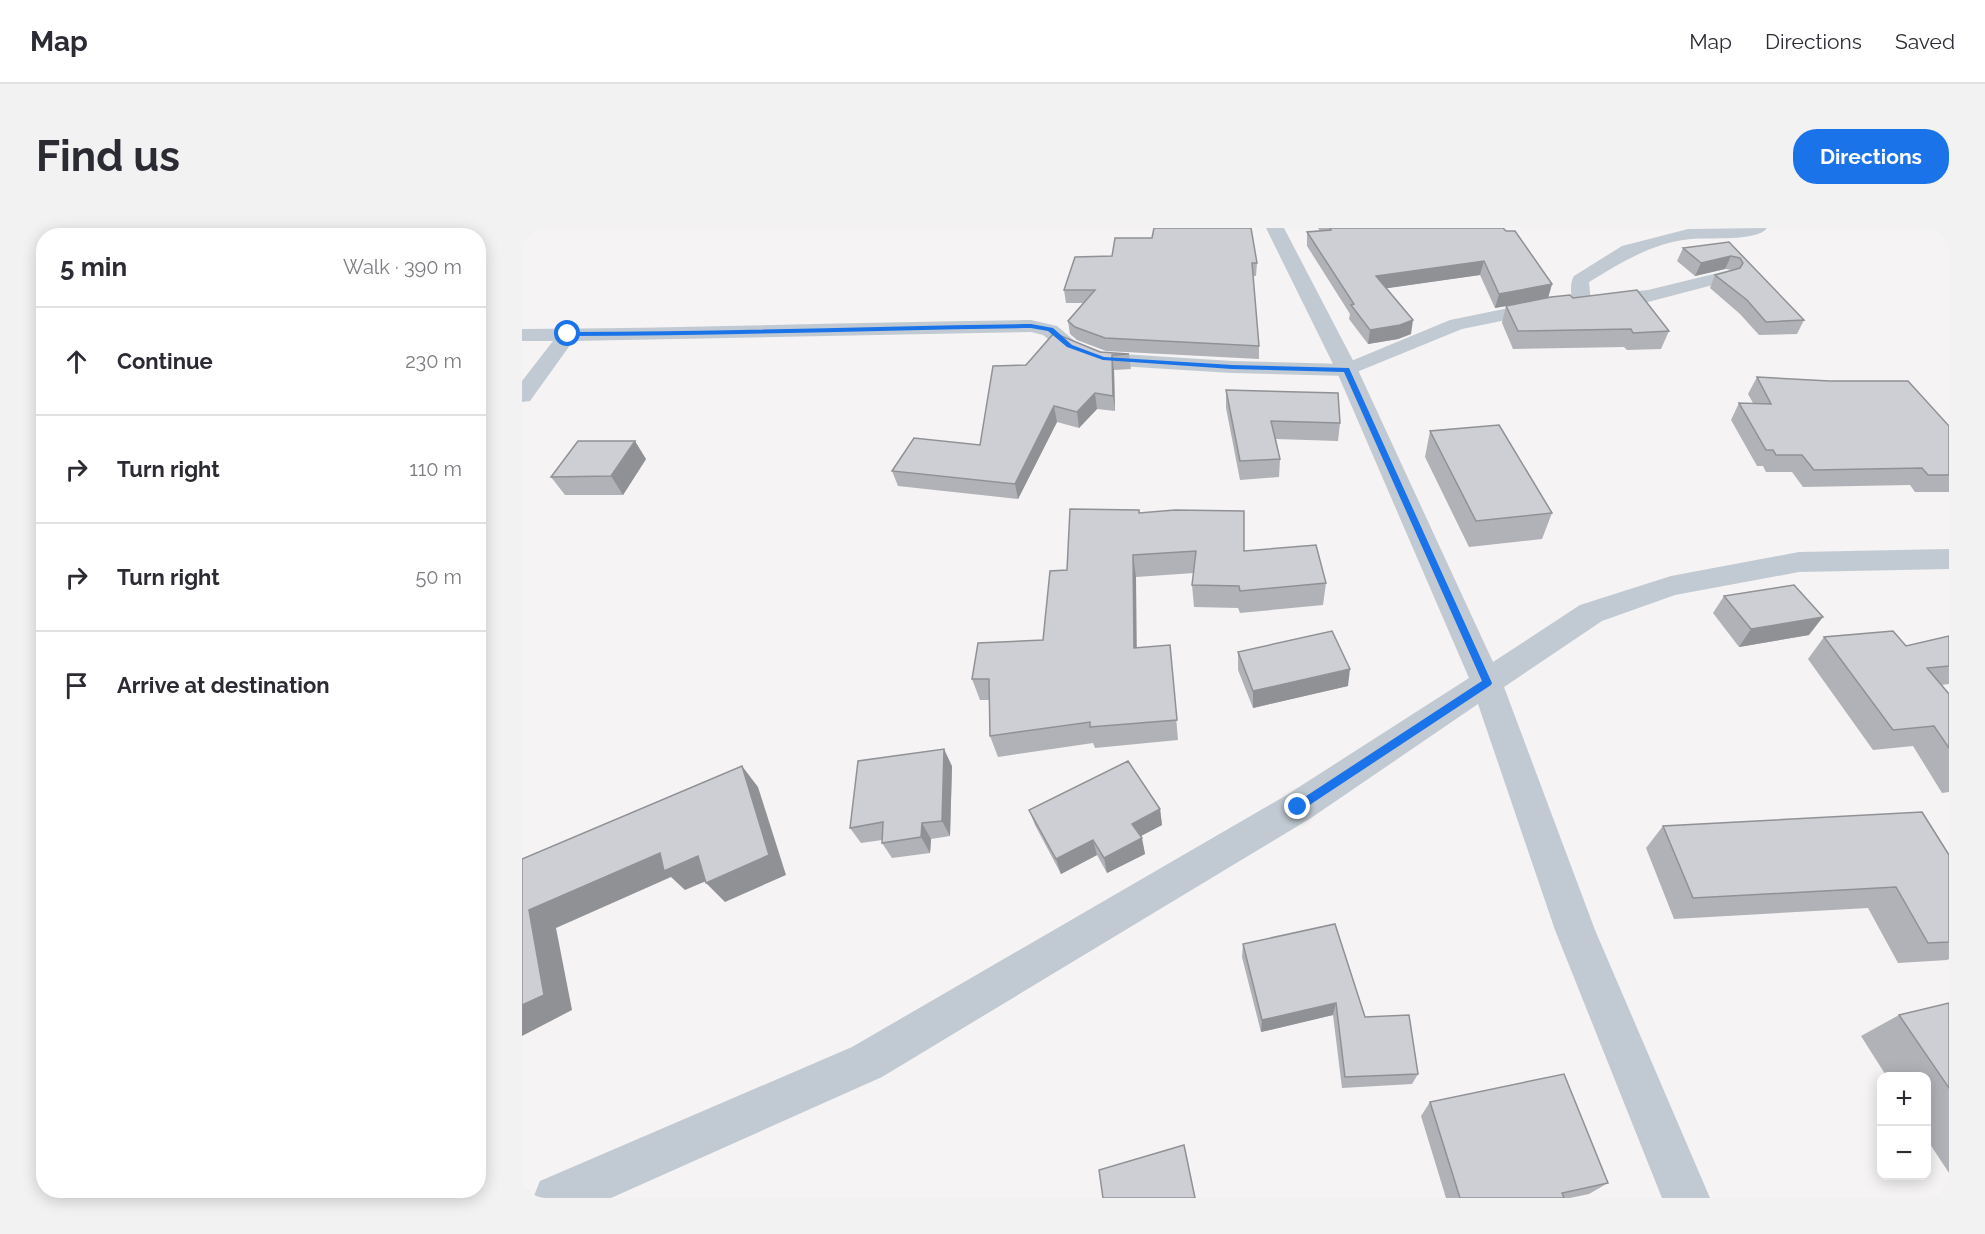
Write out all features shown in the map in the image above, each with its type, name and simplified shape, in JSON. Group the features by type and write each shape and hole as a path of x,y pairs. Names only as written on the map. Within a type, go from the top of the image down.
{"street":[{"path":"1275,228 1347,370 1487,683 1575,930 1686,1198"},
{"path":"1582,303 1580,280 1628,250 1688,234 1752,231 1759,228"},
{"path":"522,335 693,334 800,329 1031,326 1050,330 1070,346 1103,358 1232,367 1347,370 1457,324 1546,306 1648,296 1726,276"},
{"path":"522,396 568,334"},
{"path":"557,1198 867,1062 1298,807 1591,613 1671,586 1799,562 1949,559"}],"building":[{"path":"1154,228 1251,228 1257,263 1252,263 1259,346 1105,338 1075,327 1068,321 1095,290 1064,290 1075,257 1112,256 1115,238 1152,238"},
{"path":"1330,228 1503,228 1506,231 1515,231 1552,284 1499,294 1484,261 1376,276 1413,320 1400,325 1370,330 1351,305 1354,304 1307,232 1331,230"},
{"path":"1729,242 1804,320 1766,322 1747,300 1715,275 1740,268 1743,263 1740,258 1731,256 1701,263 1683,248"},
{"path":"1637,290 1669,331 1633,333 1631,329 1518,331 1506,306 1551,297 1570,295 1573,298"},
{"path":"1054,333 1100,352 1129,354 1112,355 1113,396 1095,393 1077,412 1054,406 1015,484 892,471 914,438 980,445 993,366 1026,365"},
{"path":"1757,377 1830,381 1908,381 1949,426 1949,475 1928,475 1922,468 1814,470 1802,455 1776,455 1773,450 1766,450 1739,403 1771,404"},
{"path":"1226,390 1338,393 1340,423 1271,421 1280,459 1240,461"},
{"path":"1499,425 1552,513 1476,521 1430,431"},
{"path":"578,441 635,441 611,476 551,477"},
{"path":"1070,509 1139,510 1139,513 1175,510 1244,511 1244,551 1316,545 1326,583 1240,591 1239,586 1192,585 1196,551 1133,555 1134,648 1170,645 1177,720 1090,727 1090,722 990,736 989,679 972,679 978,643 1043,640 1050,571 1067,570"},
{"path":"1794,585 1823,617 1751,629 1724,596"},
{"path":"1332,631 1350,669 1253,691 1238,652"},
{"path":"1893,631 1906,646 1949,636 1949,666 1927,668 1949,694 1949,748 1934,726 1893,730 1824,637"},
{"path":"944,749 942,821 922,823 921,837 882,843 883,822 850,828 858,761"},
{"path":"1128,761 1160,809 1132,824 1142,838 1104,858 1093,840 1056,859 1029,810"},
{"path":"742,766 769,855 706,883 698,856 664,871 660,853 529,910 544,995 522,1005 522,859"},
{"path":"1922,812 1949,855 1949,942 1928,943 1896,887 1693,898 1663,826"},
{"path":"1335,924 1365,1017 1409,1015 1418,1074 1345,1077 1336,1003 1262,1020 1243,944"},
{"path":"1949,1003 1949,1088 1899,1015"},
{"path":"1564,1074 1608,1183 1562,1193 1564,1198 1460,1198 1430,1102"},
{"path":"1184,1145 1195,1198 1103,1198 1099,1170"}],"route":[{"path":"568,334 693,334 800,329 1031,326 1050,330 1070,346 1103,358 1232,367 1347,370 1487,683 1298,807"}]}
